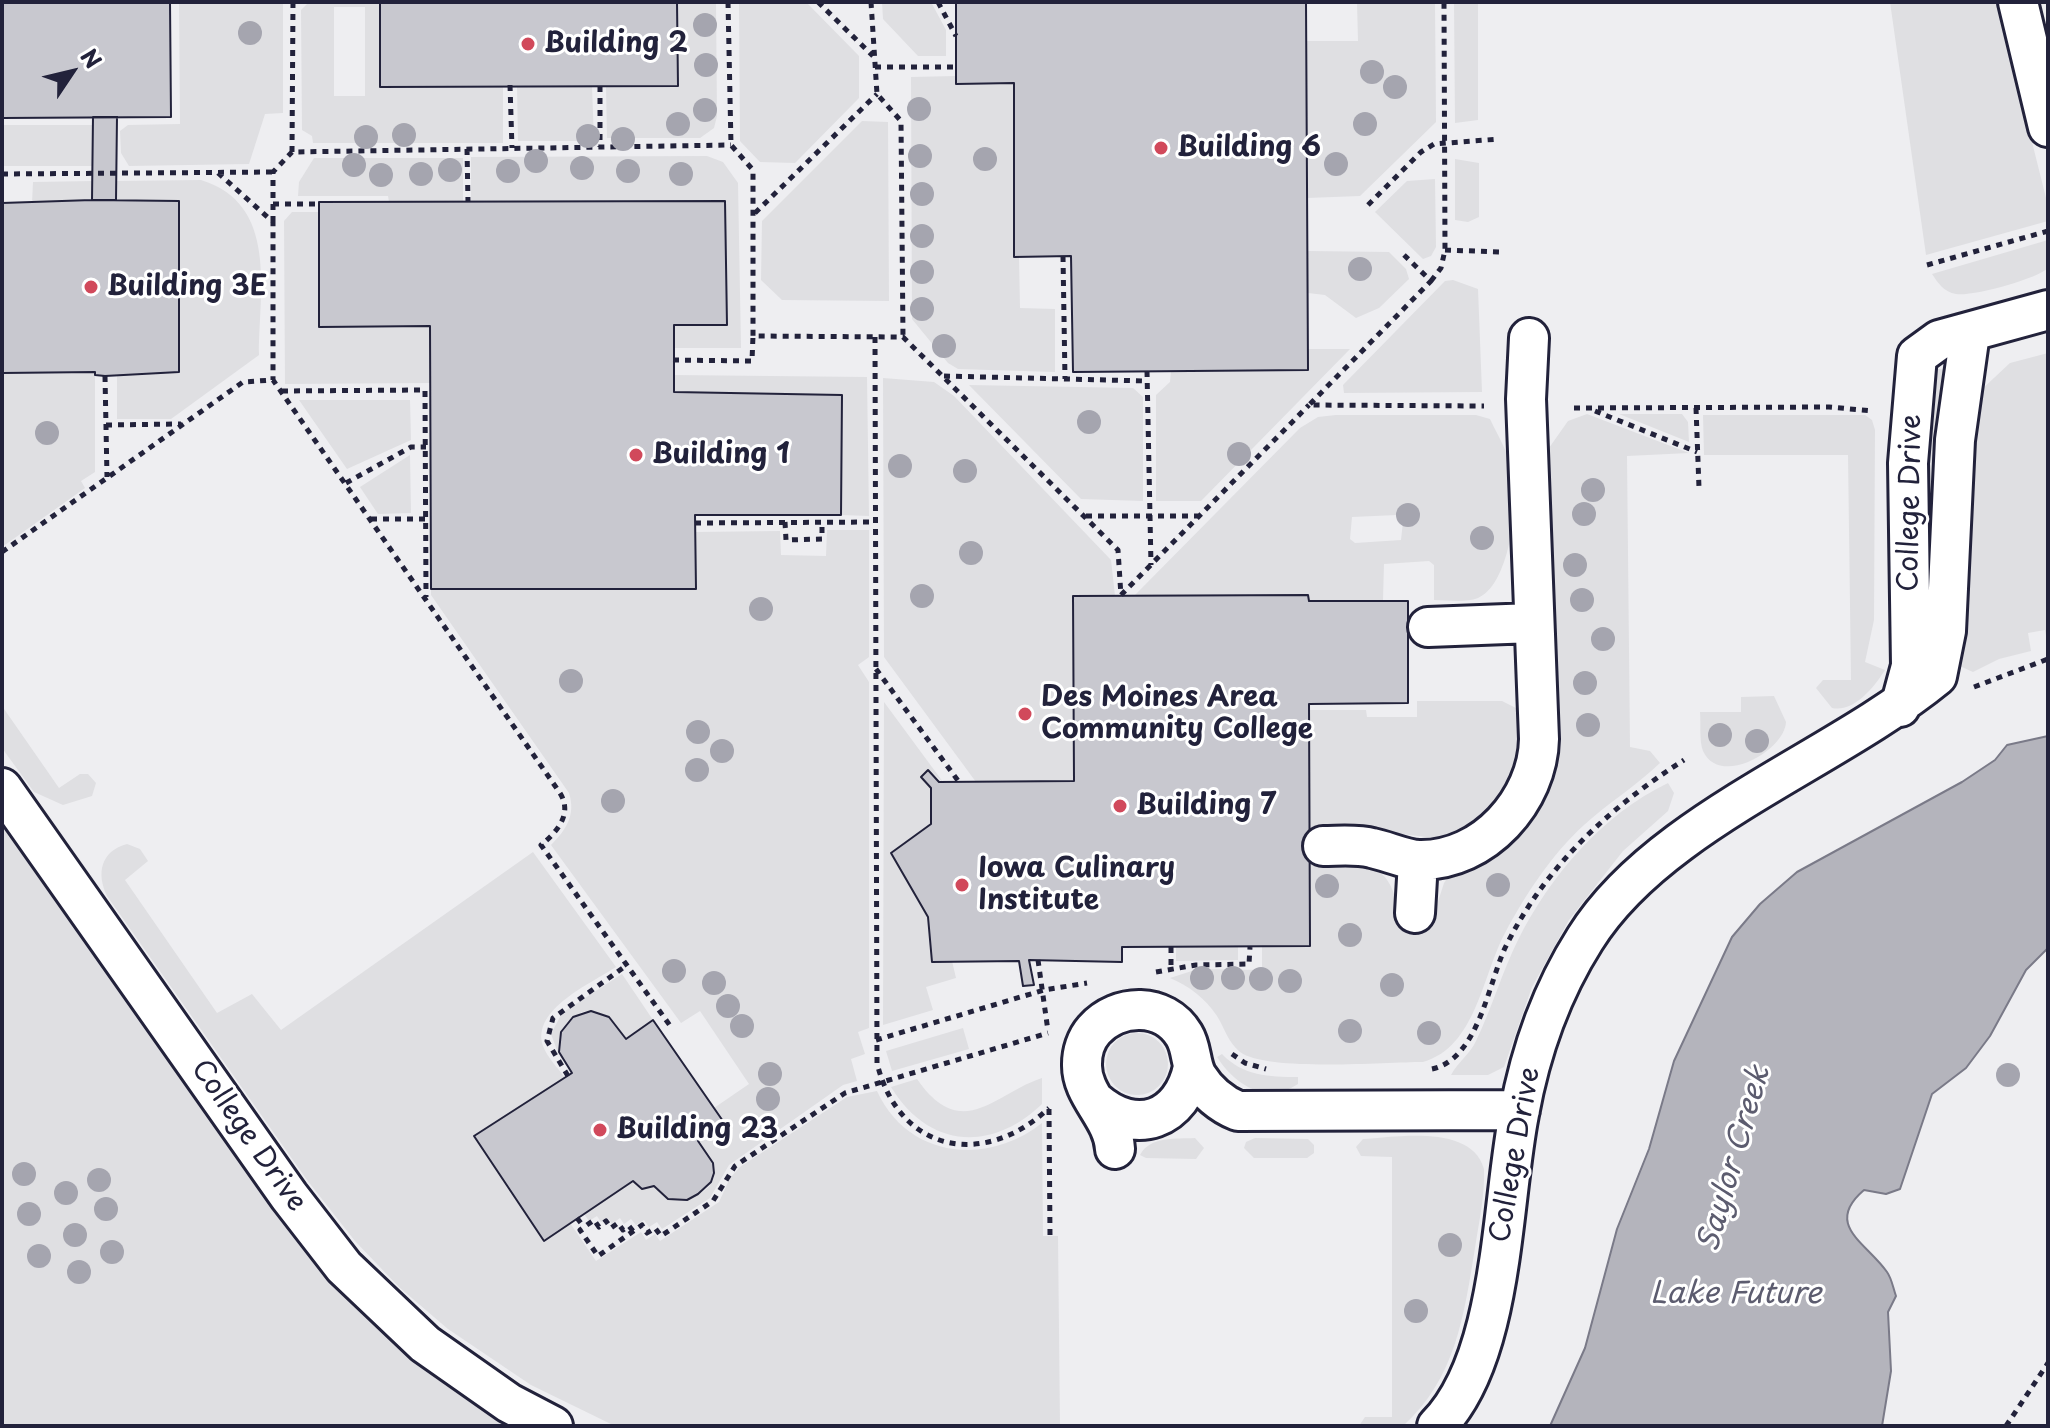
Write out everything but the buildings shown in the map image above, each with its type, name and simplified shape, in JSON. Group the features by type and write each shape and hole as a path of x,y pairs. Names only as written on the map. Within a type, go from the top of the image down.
{"street":[{"path":"2018,2 2048,127"},
{"name":"College Drive","path":"1900,707 1911,666 1908,463 1917,356 1939,340 2048,310"},
{"name":"College Drive","path":"1437,1426 1460,1396 1474,1369 1488,1320 1520,1110 1553,999 1585,939 1611,903 1638,874 1720,817 1900,707 1937,676 1946,631 1955,440 1970,333"},
{"path":"1323,846 1367,847 1418,861 1449,857 1472,847 1500,825 1523,801 1530,788 1538,757 1531,469 1526,399 1529,338"},
{"path":"1428,627 1533,623"},
{"name":"College Drive","path":"2,788 289,1196 344,1267 425,1344 509,1403 553,1426"},
{"path":"1415,913 1418,861"},
{"path":"1193,1067 1189,1086 1179,1102 1129,1130 1115,1149 1108,1120 1083,1076 1084,1049 1091,1033 1119,1012 1136,1009 1169,1019 1186,1040 1193,1067 1217,1100 1238,1111"},
{"path":"1156,1117 1238,1111 1520,1110"}],"path":[{"path":"293,2 292,152 273,172 273,380 564,799 563,820 541,845 671,1027"},
{"path":"673,360 752,361 753,170 731,145 728,2"},
{"path":"818,2 874,57"},
{"path":"871,2 877,94 901,121 903,337 1118,550 1121,596 1441,268 1445,250 1444,2"},
{"path":"938,2 956,36"},
{"path":"875,67 956,67"},
{"path":"510,85 512,148"},
{"path":"600,86 600,147"},
{"path":"753,215 877,94"},
{"path":"1368,205 1421,152 1446,141 1499,139"},
{"path":"292,152 731,145"},
{"path":"467,149 468,202"},
{"path":"2,174 273,172"},
{"path":"217,173 273,222"},
{"path":"273,204 319,204"},
{"path":"1927,265 2048,231"},
{"path":"1445,250 1502,252"},
{"path":"1404,255 1431,281"},
{"path":"1063,256 1065,379"},
{"path":"753,336 903,337"},
{"path":"875,337 876,1040 882,1082 890,1100 910,1123 931,1138 956,1144 980,1144 1009,1136 1049,1108"},
{"path":"1147,371 1151,565"},
{"path":"105,376 107,478"},
{"path":"942,376 1147,381"},
{"path":"2,552 243,382 273,380"},
{"path":"281,391 425,390 426,600"},
{"path":"1309,405 1484,406"},
{"path":"1574,408 1863,408 1878,415"},
{"path":"1696,408 1699,488"},
{"path":"1591,409 1697,452"},
{"path":"106,425 184,424"},
{"path":"346,483 411,447 426,447"},
{"path":"1085,516 1201,516"},
{"path":"370,519 426,519"},
{"path":"785,522 786,540 822,539 822,522"},
{"path":"695,523 875,522"},
{"path":"1937,676 1968,690 2048,659"},
{"path":"875,668 959,782"},
{"path":"1424,1070 1441,1066 1464,1047 1508,943 1535,896 1565,856 1600,821 1684,760"},
{"path":"1171,947 1171,969"},
{"path":"568,1076 547,1041 553,1018 627,965"},
{"path":"1143,977 1156,979"},
{"path":"876,1040 1044,990"},
{"path":"633,1231 629,1226 623,1230 618,1223 611,1228 606,1221 599,1227 594,1220 580,1230 598,1256 642,1225 647,1233 655,1228 661,1236 713,1201 735,1166 845,1093 1048,1033"},
{"path":"1227,1049 1245,1063 1269,1070"},
{"path":"577,1218 584,1227"},
{"path":"2006,1426 2048,1363"}],"shaded area":[{"name":"Des Moines Area Community College","path":"2,2 2048,2 2048,1426 2,1426"},
{"path":"179,2 283,2 283,113 265,114 249,164 129,166 121,153 120,131 128,125 180,124"},
{"path":"309,2 380,2 380,86 503,85 503,143 313,143 312,136 302,130 301,10","holes":["334,7 365,7 365,96 334,96"]},
{"path":"677,2 716,2 717,116 714,128 700,138 607,138 606,86"},
{"path":"739,2 806,2 859,56 859,98 795,163 760,162 740,141"},
{"path":"882,2 931,2 946,30 946,56 918,56 883,19"},
{"path":"1357,2 1435,2 1436,122 1360,196 1307,198 1307,41 1358,41"},
{"path":"1454,2 1478,2 1478,120 1455,123"},
{"path":"1890,2 1997,2 2048,206 2048,221 1926,255"},
{"path":"956,76 956,84 1014,83 1014,256 1019,257 1020,308 1055,309 1055,372 958,369 948,363 912,319 911,77"},
{"path":"517,85 592,86 594,141 518,141"},
{"path":"862,121 888,122 889,301 782,300 761,280 762,221"},
{"path":"2,125 93,125 93,166 2,166"},
{"path":"707,156 723,162 738,183 741,348 674,348 674,325 727,325 725,201 471,202 471,157"},
{"path":"314,158 463,158 463,202 389,202 388,196 298,196 299,182"},
{"path":"1455,159 1479,163 1479,217 1468,222 1455,220"},
{"path":"1435,179 1436,247 1431,256 1423,259 1375,212 1407,181"},
{"path":"201,180 226,192 243,208 254,229 261,278 259,355 171,419 117,419 117,372 179,372 179,201 116,200 116,181"},
{"path":"93,181 93,202 32,203 33,182"},
{"path":"292,212 319,212 319,327 430,326 430,383 285,384 284,221"},
{"path":"2048,240 2048,268 2004,286 1956,294 1939,284 1932,274"},
{"path":"1308,251 1389,252 1406,269 1409,279 1379,308 1356,318 1325,295 1308,293"},
{"path":"1453,280 1478,289 1482,392 1344,393 1343,385 1445,281"},
{"path":"1308,349 1350,349 1201,501 1156,501 1156,395 1170,382 1171,371 1308,370"},
{"path":"2048,353 2048,647 2045,630 2028,633 2031,651 1999,659 1973,672 1953,663 1961,530 1979,392 2010,363"},
{"path":"1934,368 1945,370 1933,618 1919,617 1919,439"},
{"path":"95,372 95,472 81,481 85,488 2,547 2,373"},
{"path":"674,375 867,377 869,516 841,515 841,395 674,392"},
{"path":"883,378 934,382 954,396 1111,560 1115,596 1073,596 1074,781 976,782 884,657"},
{"path":"969,385 1133,388 1143,397 1143,501 1081,499"},
{"path":"299,400 410,400 411,440 347,469"},
{"path":"1587,414 1689,453 1627,456 1630,747 1650,751 1660,763 1584,825 1550,862 1505,933 1466,1026 1455,1042 1441,1054 1423,1062 1300,1064 1254,1058 1240,1052 1207,1004 1190,989 1170,978 1198,969 1262,970 1262,946 1310,946 1310,862 1345,862 1371,867 1390,884 1399,919 1432,920 1444,883 1552,725 1549,448 1568,421"},
{"path":"1619,414 1682,414 1688,422 1689,442"},
{"path":"1476,415 1490,419 1510,462 1515,491 1509,544 1504,562 1489,590 1473,600 1434,600 1434,565 1429,561 1384,564 1383,600 1309,601 1308,595 1135,595 1300,428 1318,417","holes":["1397,515 1403,522 1401,540 1355,543 1350,539 1352,517"]},
{"path":"1703,415 1865,415 1872,420 1875,430 1874,620 1865,662 1885,670 1856,702 1832,708 1816,688 1823,680 1851,680 1848,455 1704,455"},
{"path":"410,455 411,513 378,514 360,487"},
{"path":"827,530 869,530 869,657 858,665 869,682 869,1028 858,1032 865,1054 851,1059 857,1081 843,1085 729,1165 710,1198 662,1229 657,1222 649,1227 644,1220 636,1225 631,1219 624,1224 620,1218 612,1224 608,1218 601,1222 597,1216 589,1221 584,1214 633,1181 642,1189 654,1186 675,1198 686,1198 705,1190 715,1173 713,1162 698,1141 724,1124 714,1108 749,1084 700,1011 681,1023 551,845 568,822 571,808 569,793 431,595 431,589 695,589 695,532 780,531 781,555 826,556"},
{"path":"1774,696 1786,722 1775,744 1750,761 1736,765 1723,766 1711,762 1702,747 1700,712 1741,712 1741,697"},
{"path":"1417,701 1502,701 1520,710 1525,721 1512,796 1464,830 1434,838 1369,830 1310,830 1309,710 1366,710 1367,717 1417,717"},
{"path":"884,702 943,782 929,770 922,777 931,788 928,917 932,962 952,961 956,978 926,987 933,1010 883,1025"},
{"path":"2,706 59,788 80,774 88,774 96,783 92,796 63,805 34,792 2,748"},
{"path":"1668,783 1674,793 1668,811 1623,851 1569,920 1532,987 1504,1067 1488,1075 1451,1075 1473,1046 1518,940 1562,870 1600,829 1644,796"},
{"path":"2,823 272,1207 335,1288 415,1361 509,1426 2,1426"},
{"path":"127,844 140,849 148,861 125,880 217,1013 252,994 281,1030 533,852 616,967 579,989 554,1009 546,1020 542,1033 543,1046 565,1078 475,1136 544,1241 570,1223 596,1261 641,1232 646,1240 655,1234 660,1241 719,1202 730,1178 740,1167 847,1097 877,1091 891,1114 908,1131 951,1149 974,1150 998,1146 1021,1137 1042,1123 1043,1236 1058,1236 1060,1426 615,1426 531,1385 448,1329 399,1287 355,1241 307,1180 107,896 102,879 103,864 111,852"},
{"path":"1176,947 1238,947 1238,960 1176,961"},
{"path":"622,974 653,1020 626,1039 604,1016 594,1011 584,1012 569,1025 558,1053 551,1034 562,1013"},
{"path":"963,1028 969,1049 892,1071 886,1051"},
{"path":"1137,1033 1159,1042 1168,1064 1159,1086 1137,1095 1115,1086 1106,1064 1115,1042"},
{"path":"1222,1054 1248,1071 1267,1076 1298,1077 1298,1084 1274,1093 1252,1089 1224,1067 1217,1057"},
{"path":"1042,1078 1042,1104 1002,1131 982,1136 961,1137 923,1122 906,1107 891,1087 917,1079 933,1098 949,1108 964,1111 994,1102"},
{"path":"1432,1136 1449,1139 1465,1145 1477,1155 1484,1169 1483,1199 1471,1273 1455,1344 1435,1387 1403,1426 1359,1426 1365,1417 1392,1417 1392,1157 1361,1156 1356,1147 1363,1139"},
{"path":"1195,1138 1204,1148 1196,1159 1146,1158 1140,1155 1150,1144"},
{"path":"1255,1138 1308,1139 1314,1145 1314,1153 1307,1158 1254,1158 1244,1148 1246,1142"}],"water":[{"name":"Lake Future","path":"2048,736 2048,948 2026,970 1990,1036 1966,1068 1932,1094 1900,1189 1886,1194 1864,1190 1852,1202 1847,1214 1853,1233 1887,1272 1896,1296 1888,1312 1891,1371 1882,1426 1550,1426 1585,1348 1617,1229 1649,1149 1674,1061 1732,937 1760,904 1797,872 1962,782 1995,760 2007,745"}],"place":[{"name":"Building 2","path":"528,44"},
{"name":"Building 6","path":"1161,148"},
{"name":"Building 3E","path":"91,287"},
{"name":"Building 1","path":"636,455"},
{"name":"Des Moines Area Community College","path":"1025,714"},
{"name":"Building 7","path":"1120,806"},
{"name":"Iowa Culinary Institute","path":"962,885"},
{"name":"Building 23","path":"600,1130"}],"water label":[{"name":"Saylor Creek","path":"1735,1159"}]}
